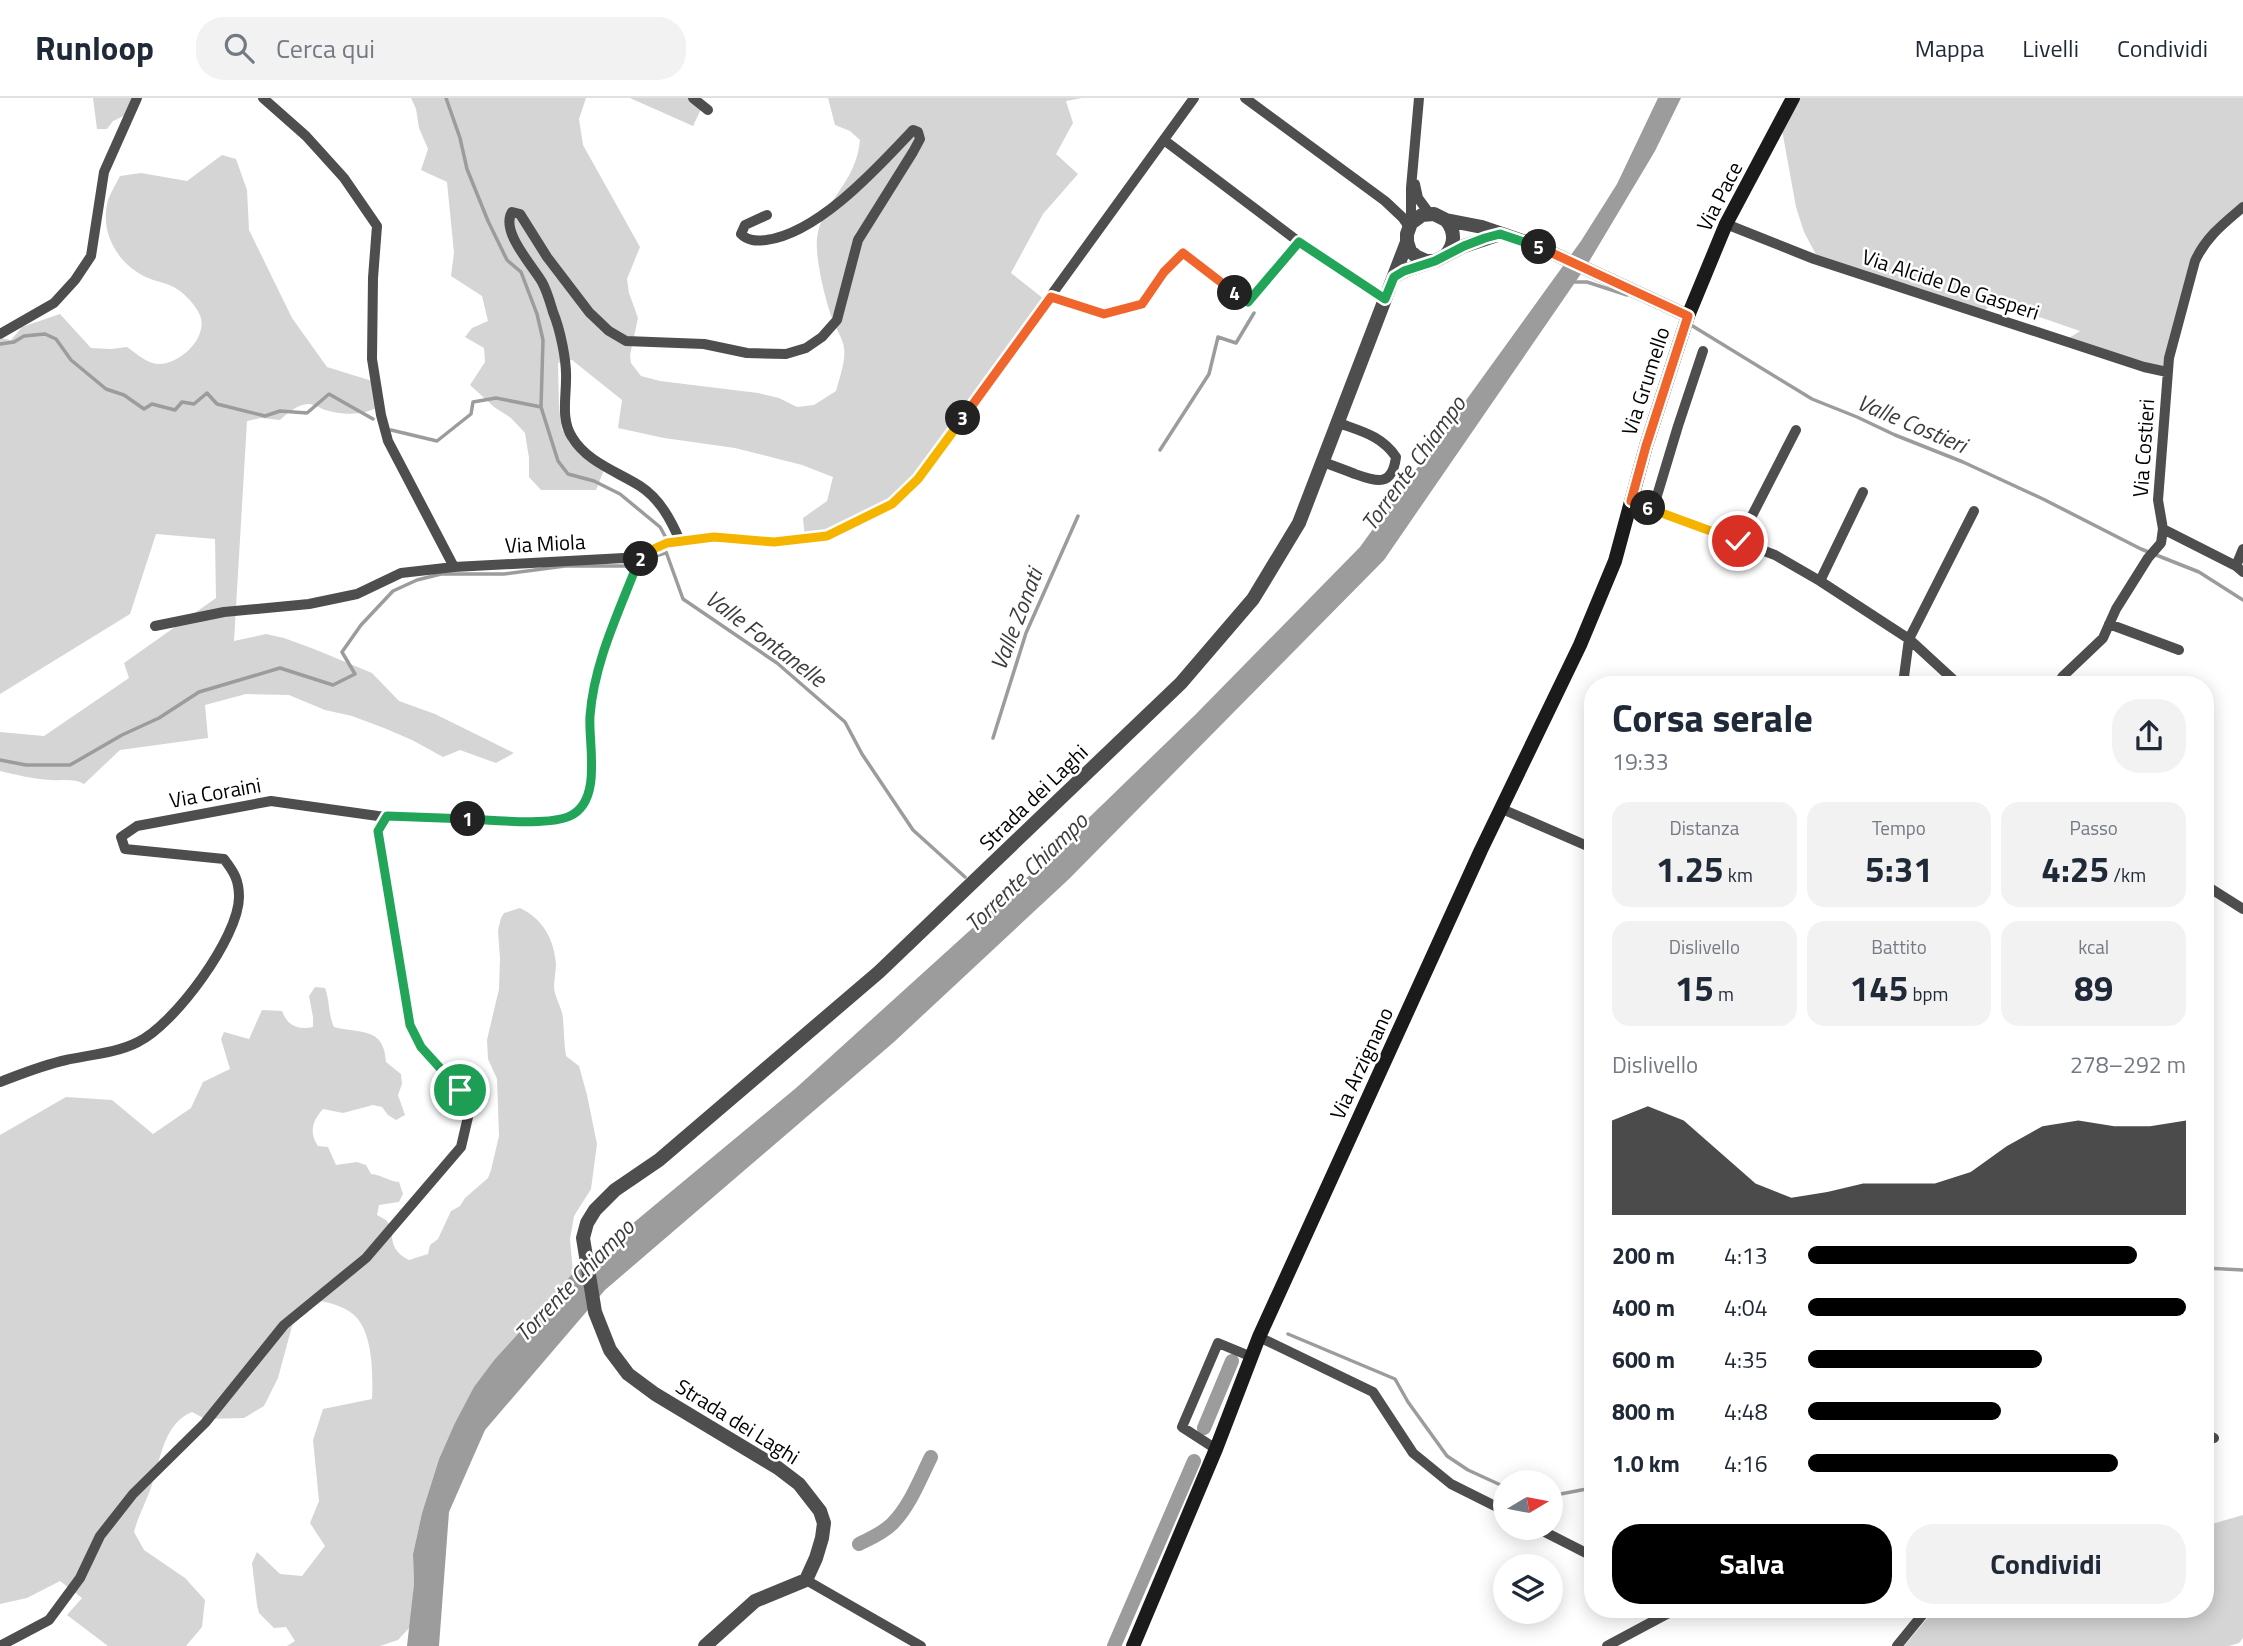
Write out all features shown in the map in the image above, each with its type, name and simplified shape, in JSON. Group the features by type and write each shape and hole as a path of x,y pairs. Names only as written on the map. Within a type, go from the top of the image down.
{"main road":[{"name":"Via Pace","path":"1688,316 1726,224 1793,98"},
{"name":"Via Grumello","path":"1631,501 1688,316"},
{"name":"Via Arzignano","path":"1133,1646 1216,1449 1259,1337 1481,850 1580,645 1615,561 1631,501"}],"street":[{"path":"0,334 54,303 75,280 91,256 104,172 137,98"},
{"path":"263,98 306,136 344,178 377,226 372,359 380,415 388,441 454,567"},
{"path":"694,98 708,110"},
{"path":"638,562 649,551 680,541 714,537 774,542 827,536 892,504 918,479 1194,98"},
{"path":"1245,98 1385,201 1410,225"},
{"path":"1410,225 1422,215 1438,215 1451,226 1454,239 1452,246 1440,259 1426,261 1410,251 1407,242 1419,98"},
{"path":"680,541 672,522 658,502 642,488 583,453 569,434 564,402 567,378 555,314 542,283 509,228 508,218 512,212 520,214 547,257 589,312 609,331 626,341 704,344 747,353 786,354 806,348 822,337 837,320 858,240 913,152 920,139 918,132 914,130 848,194 806,226 775,239 758,241 746,239 741,234 745,225 767,215"},
{"path":"1164,140 1299,242 1385,299"},
{"path":"1413,174 1418,198 1429,214"},
{"path":"1385,201 1402,203 1410,198"},
{"name":"Via Costieri","path":"2109,624 2116,608 2148,558 2161,543 2163,529 2158,500 2167,372 2185,295 2202,246 2213,231 2243,207"},
{"path":"1446,220 1482,227 1564,257 1688,316"},
{"name":"Via Alcide De Gasperi","path":"1726,224 1814,259 2144,367 2167,372"},
{"path":"1394,277 1440,259 1464,246 1500,234"},
{"path":"1051,297 1104,314 1142,304 1164,272 1183,253 1224,287 1248,302 1299,242"},
{"name":"Strada dei Laghi","path":"806,1580 822,1538 824,1523 820,1511 799,1484 778,1468 655,1394 628,1374 610,1350 595,1312 583,1238 587,1223 595,1210 615,1190 659,1160 851,998 1032,828 1181,683 1259,590 1298,523 1407,242"},
{"path":"1653,509 1703,351"},
{"path":"1323,462 1376,482 1386,479 1394,471 1396,457 1387,444 1367,433 1336,422"},
{"path":"1738,541 1796,430"},
{"path":"1820,581 1863,492"},
{"path":"1631,501 1774,555 1820,581 1909,639 1949,676"},
{"path":"1904,676 1909,639 1974,511"},
{"path":"2163,529 2239,569 2243,549"},
{"name":"Via Miola","path":"155,626 224,612 309,604 357,594 401,573 454,567 624,558 638,562"},
{"name":"Via Coraini","path":"0,1082 65,1060 138,1042 162,1024 191,993 217,955 235,921 239,898 237,876 224,859 125,849 121,837 137,826 271,801 387,816 538,822 571,816 587,800 593,765 590,718 596,672 638,562"},
{"path":"2063,676 2097,645 2109,624 2179,650"},
{"path":"1502,809 1584,845"},
{"path":"0,1646 49,1620 80,1578 100,1536 133,1494 205,1423 284,1325 366,1258 461,1147 468,1117 460,1090 421,1047 410,1025 378,831 387,816"},
{"path":"2214,891 2243,909"},
{"path":"1259,1337 1373,1392 1413,1453 1451,1484 1493,1505"},
{"path":"1216,1449 1182,1427 1217,1343 1252,1357"},
{"path":"1561,1540 1584,1552"},
{"path":"705,1646 755,1601 806,1580 921,1646"},
{"path":"1607,1646 1659,1618"},
{"path":"1897,1646 1920,1618"}],"shaded area":[{"path":"93,98 137,98 130,113 113,121 107,129 97,129"},
{"path":"411,98 586,98 579,119 583,145 640,247 627,279 638,318 630,355 631,363 641,376 660,381 758,393 779,398 797,407 814,405 836,391 844,359 843,344 829,310 821,278 817,238 825,213 852,169 860,140 850,131 835,125 828,98 1082,98 1066,101 1073,123 1056,154 1078,174 1043,214 1011,273 1044,299 1032,312 914,480 890,502 835,530 805,539 803,518 827,501 833,477 802,465 735,448 664,438 618,428 622,400 572,360 558,363 562,430 604,470 596,490 541,490 529,477 525,433 470,385 485,362 484,348 465,337 472,328 488,321 482,296 451,276 454,253 447,182 421,170 428,149"},
{"path":"630,98 692,98 702,107 693,126"},
{"path":"1799,98 2243,98 2243,211 2215,233 2200,256 2164,371 2066,340 2080,331 1995,302 1985,310 1910,285 1821,264 1804,232 1796,207 1782,130"},
{"path":"222,155 236,159 247,190 249,230 292,318 327,367 372,381 380,406 367,412 346,414 305,404 293,409 280,420 261,418 247,421 234,641 266,634 284,638 372,673 399,701 435,714 514,753 496,763 460,750 443,757 384,728 352,716 325,710 289,695 246,694 205,705 208,738 120,750 84,784 72,780 31,778 0,771 0,732 44,736 129,678 124,663 216,598 215,539 156,534 130,614 0,694 0,338 11,340 22,327 60,314 91,348 127,347 155,364 167,363 182,355 199,334 199,313 178,290 137,272 120,256 113,246 106,224 108,200 120,176 141,173 187,181"},
{"path":"520,908 541,924 553,946 556,964 554,990 562,1014 566,1056 579,1066 597,1144 591,1189 574,1216 570,1239 573,1273 495,1359 454,1425 439,1459 422,1513 413,1554 414,1584 410,1627 398,1640 380,1646 287,1646 295,1641 286,1627 274,1628 259,1613 252,1563 257,1552 280,1574 302,1576 325,1546 310,1523 319,1501 313,1440 323,1409 372,1399 371,1357 362,1326 349,1311 317,1300 295,1315 278,1378 264,1406 244,1418 205,1419 192,1412 176,1424 165,1441 134,1532 144,1550 185,1578 205,1600 202,1627 186,1646 108,1646 67,1615 82,1598 60,1581 27,1598 0,1604 0,1135 66,1097 112,1100 153,1134 191,1108 203,1082 230,1069 221,1039 224,1032 249,1039 262,1010 282,1011 294,1026 313,1027 309,996 315,987 325,988 334,1027 369,1034 381,1042 386,1062 401,1074 402,1084 398,1095 405,1115 396,1120 382,1107 373,1105 343,1113 323,1109 316,1118 313,1136 318,1146 328,1147 336,1165 357,1162 366,1165 371,1174 399,1182 403,1194 399,1202 379,1205 377,1215 386,1220 392,1228 393,1243 400,1254 409,1260 428,1254 430,1245 438,1239 451,1211 460,1206 465,1198 488,1178 491,1170 499,1136 497,1079 488,1059 487,1040 499,989 498,930 504,913"},
{"path":"2243,1515 2243,1638 2239,1643 2229,1646 1904,1646 1928,1618 2214,1618 2214,1523"}],"water":[{"name":"Torrente Chiampo","path":"1658,98 1681,98 1655,151 1587,265 1384,560 1069,879 894,1042 605,1290 485,1430 449,1512 439,1646 407,1646 414,1584 413,1554 422,1513 439,1459 454,1425 474,1387 495,1359 573,1273 796,1088 1009,895 1195,715 1360,547 1581,241 1617,184"}],"waterway":[{"name":"Valle Fontanelle","path":"446,98 467,169 488,221 507,260 521,272 537,314 543,340 541,407 558,461 568,474 594,481 620,494 660,527 665,536"},
{"name":"Valle Costieri","path":"1574,282 1587,282 1627,295"},
{"name":"Valle Zonati","path":"1160,450 1209,374 1218,337 1236,343 1254,313"},
{"name":"Valle Costieri","path":"1691,325 1812,399 1963,462 2043,499 2141,549 2199,572 2243,600"},
{"path":"0,344 14,342 24,336 45,334 56,339 71,360 106,389 124,395 144,409 152,404 175,410 182,402 194,404 207,393 217,404 265,416 280,411 307,413 329,394 373,419"},
{"path":"391,430 437,441 471,414 473,402 496,398 541,407"},
{"name":"Valle Zonati","path":"993,738 1026,633 1078,516"},
{"name":"Valle Fontanelle","path":"665,549 683,599 777,663 845,722 862,754 913,830 965,877"},
{"path":"647,559 665,553"},
{"path":"0,760 26,765 70,765 122,735 159,718 199,692 280,668 333,685 355,674 342,652 361,625 393,591 417,580 441,574 504,574 565,566 629,566"},
{"path":"2214,1268 2243,1270"},
{"path":"1288,1334 1395,1379 1447,1456 1493,1481"},
{"path":"1204,1428 1232,1361"},
{"path":"859,1544 885,1530 898,1517 931,1457"},
{"path":"1114,1646 1194,1461"},
{"path":"1563,1494 1584,1490"}],"route":[{"path":"460,1090 421,1047 410,1025 378,831 387,816 538,822 571,816 587,800 593,765 590,718 596,672 638,562 649,551 680,541 714,537 774,542 827,536 892,504 918,479 1051,297 1104,314 1142,304 1164,272 1183,253 1224,287 1248,302 1299,242 1385,299 1394,277 1485,238 1500,234 1537,246 1688,316 1631,501 1738,541"}]}
